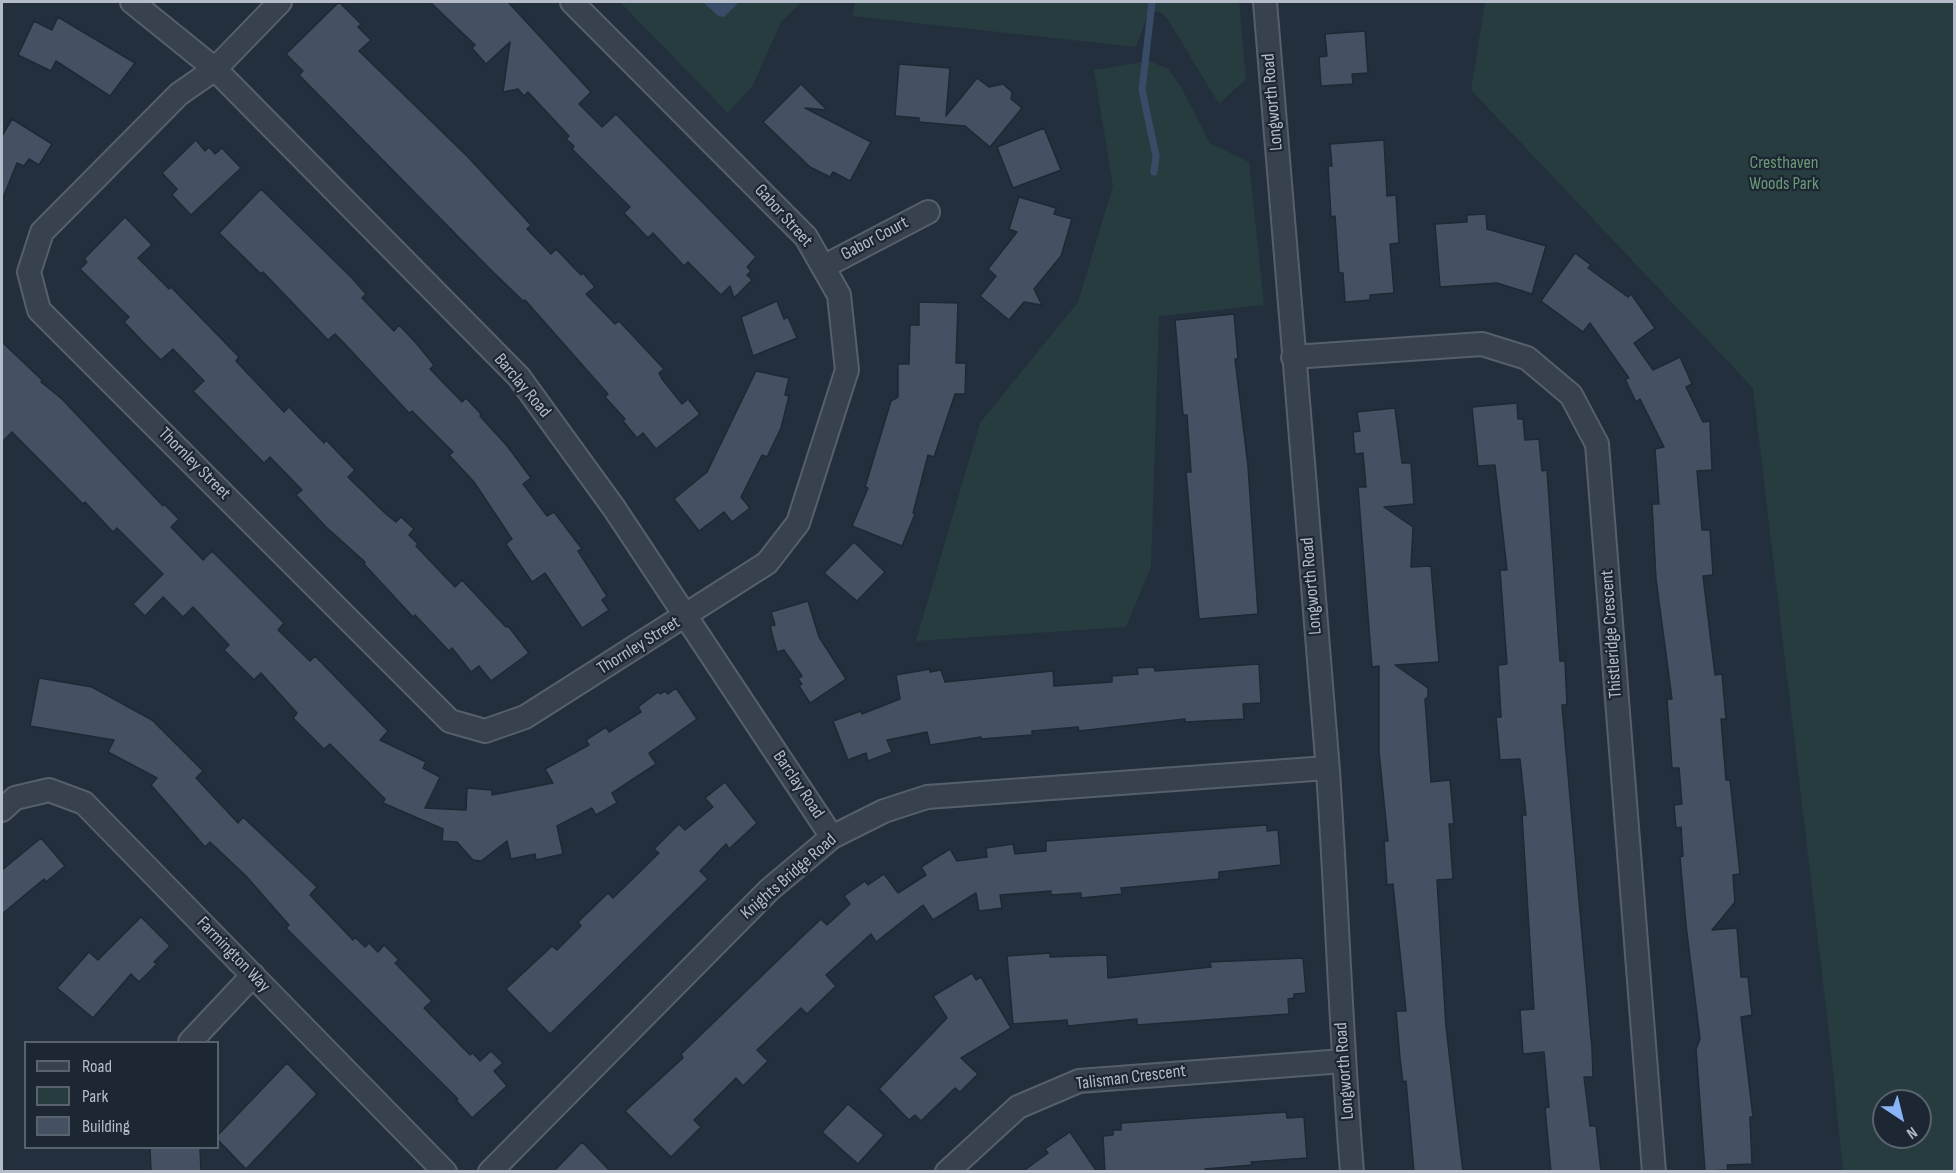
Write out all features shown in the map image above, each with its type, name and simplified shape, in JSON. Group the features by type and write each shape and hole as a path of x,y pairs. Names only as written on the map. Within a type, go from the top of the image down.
{"street":[{"name":"Barclay Road","path":"132,2 215,69 519,377 614,508 832,837"},
{"name":"Thornley Street","path":"280,2 215,69 179,94 42,232 29,272 39,310 450,721 485,731 525,717 686,617"},
{"name":"Gabor Street","path":"572,2 806,237 839,296 847,370 798,523 767,563 686,617"},
{"name":"Longworth Road","path":"1264,2 1328,768 1339,930 1343,1061 1352,1172"},
{"name":"Gabor Court","path":"823,267 928,212"},
{"name":"Thistleridge Crescent","path":"1293,357 1482,344 1527,358 1571,395 1597,444 1653,1172"},
{"name":"Knights Bridge Road","path":"490,1172 769,890 832,837 884,811 927,797 1328,768"},
{"name":"Farmington Way","path":"2,810 15,798 49,790 84,803 445,1172"},
{"path":"191,1041 254,975"},
{"name":"Talisman Crescent","path":"947,1172 1018,1107 1079,1081 1343,1061"}],"green space":[{"path":"620,2 802,2 781,22 753,85 728,113"},
{"path":"855,2 1239,2 1246,79 1219,104 1167,18 1160,12 1149,11 1136,47 852,16"},
{"name":"Cresthaven Woods Park","path":"1485,2 1954,2 1954,1171 1843,1171 1830,1042 1753,388 1471,90"},
{"path":"1150,61 1168,69 1181,87 1210,143 1249,162 1264,305 1159,316 1151,567 1126,627 916,641 980,423 1078,302 1113,186 1094,70"}],"water":[{"path":"703,2 739,2 724,17 718,16"}],"building":[{"path":"339,2 361,24 358,27 371,40 359,51 467,156 531,225 527,229 551,254 556,249 581,275 583,273 595,287 586,294 615,324 619,321 664,369 659,373 662,379 682,404 688,399 700,414 656,449 643,433 637,438 623,421 625,419 605,397 608,394 525,300 523,301 490,269 299,75 303,71 286,54"},
{"path":"430,2 508,2 591,92 579,104 602,127 616,114 756,257 747,267 751,271 747,275 752,280 734,298 730,286 721,295 688,262 684,266 653,233 648,238 624,213 630,207 572,149 574,146 566,139 569,136 528,92 524,96 518,89 503,92 510,42 486,64 472,48 475,45"},
{"path":"58,17 135,63 110,96 56,61 51,71 18,55 34,21 52,30"},
{"path":"1365,31 1368,73 1352,74 1353,84 1321,86 1319,57 1327,56 1325,34"},
{"path":"899,64 950,68 946,116 977,78 989,87 1003,84 1012,92 1011,99 1022,108 990,147 965,126 919,122 919,118 895,116"},
{"path":"801,84 827,110 805,108 871,142 850,181 833,172 830,177 810,167 763,122"},
{"path":"12,119 52,144 39,165 29,159 24,166 17,163 2,200 2,136"},
{"path":"1044,128 1061,170 1013,188 997,147"},
{"path":"196,140 205,151 209,147 215,154 222,148 241,168 191,215 172,195 177,189 162,173"},
{"path":"1384,140 1387,196 1396,195 1399,243 1390,244 1394,293 1370,295 1370,300 1345,302 1343,273 1339,273 1335,216 1331,217 1328,166 1332,166 1330,144"},
{"path":"261,189 351,277 366,294 362,298 394,331 399,325 416,343 434,365 430,369 462,402 466,398 481,414 480,416 508,447 531,478 523,484 547,516 554,512 582,549 578,551 607,596 602,600 609,610 582,628 545,573 532,582 506,544 512,539 474,482 449,455 453,452 412,411 409,413 335,334 328,340 263,272 261,274 219,233"},
{"path":"1019,197 1056,208 1054,214 1072,219 1061,256 1034,289 1042,305 1024,302 1009,320 980,296 996,276 988,269 1017,232 1009,229"},
{"path":"1486,214 1487,229 1546,246 1532,294 1497,283 1440,287 1435,224 1467,222 1467,215"},
{"path":"125,217 152,245 138,258 169,289 171,287 239,357 236,361 284,412 289,407 324,443 326,440 355,470 348,477 387,515 396,522 401,517 414,529 409,535 418,544 416,546 455,587 462,580 506,627 508,626 529,653 491,681 479,666 471,672 452,648 449,651 415,615 413,617 364,564 365,562 326,527 296,495 302,490 270,457 264,463 193,391 204,381 173,349 161,360 124,322 129,317 80,269 87,262 84,259"},
{"path":"1575,253 1591,265 1588,268 1628,297 1631,294 1655,328 1634,343 1653,370 1680,357 1692,384 1686,387 1703,422 1710,421 1712,470 1697,471 1702,530 1710,530 1713,575 1703,576 1715,675 1722,674 1726,719 1721,719 1726,780 1730,780 1740,874 1733,875 1735,902 1712,930 1737,928 1741,977 1748,977 1752,1015 1741,1017 1753,1117 1750,1117 1752,1164 1727,1165 1728,1170 1705,1171 1696,1049 1700,1039 1686,925 1680,857 1683,856 1681,827 1676,828 1674,805 1682,804 1679,768 1672,768 1667,699 1672,699 1656,579 1652,504 1659,504 1655,449 1664,447 1640,399 1636,402 1625,379 1629,378 1590,323 1583,332 1541,301"},
{"path":"777,301 784,319 788,317 797,338 753,356 741,317"},
{"path":"919,302 958,303 956,363 966,363 965,394 955,394 934,457 928,455 913,513 915,514 902,546 852,526 868,488 865,487 891,401 898,397 898,364 909,364 910,325 919,325"},
{"path":"1234,314 1238,359 1235,359 1248,466 1258,614 1199,619 1186,472 1191,472 1187,415 1183,415 1175,320"},
{"path":"2,342 42,380 41,382 62,399 163,506 164,504 179,519 171,527 203,560 212,551 284,623 278,630 310,661 315,656 388,731 380,740 426,762 423,768 440,777 425,808 466,810 467,788 492,790 492,795 553,783 545,769 589,745 586,740 606,727 609,732 641,712 638,707 658,692 660,694 665,691 668,694 676,688 697,719 649,753 656,764 612,793 617,803 596,815 592,808 557,826 563,854 536,860 535,854 511,859 507,841 481,861 473,860 457,842 442,841 443,829 383,803 385,799 330,744 324,749 293,718 297,713 261,673 254,680 224,650 229,645 193,607 183,617 163,597 145,616 133,604 163,574 117,528 113,532 85,502 83,504 12,432 2,442"},
{"path":"756,371 789,378 785,395 789,396 781,428 767,457 762,455 741,497 750,508 732,522 724,512 699,531 674,499 707,472"},
{"path":"1517,403 1518,419 1523,419 1525,440 1539,439 1542,471 1547,470 1560,661 1565,661 1567,705 1562,705 1592,1049 1593,1077 1584,1077 1590,1126 1596,1126 1601,1172 1551,1172 1545,1108 1549,1107 1544,1052 1523,1054 1520,1010 1534,1009 1522,815 1526,815 1520,759 1500,760 1496,717 1501,717 1498,665 1507,664 1500,570 1507,570 1495,465 1478,466 1472,407"},
{"path":"1395,408 1402,463 1411,463 1414,504 1384,507 1413,527 1411,567 1431,566 1439,662 1395,665 1428,688 1428,697 1425,699 1431,782 1450,780 1454,824 1449,824 1453,879 1437,880 1446,1027 1463,1172 1414,1172 1406,1081 1403,1082 1400,1058 1396,1011 1406,1011 1393,884 1387,885 1384,841 1388,841 1379,752 1379,666 1372,667 1358,487 1366,487 1363,453 1355,454 1353,432 1360,431 1357,412"},
{"path":"854,542 885,572 857,601 824,573"},
{"path":"808,601 819,637 846,679 810,703 799,686 802,684 798,679 802,676 784,650 777,652 770,626 775,625 771,612"},
{"path":"1259,664 1261,703 1243,704 1244,719 1185,722 1185,719 1079,731 1078,727 1032,731 1032,735 981,739 981,737 930,745 927,732 887,740 892,752 868,761 866,753 848,760 833,721 861,711 862,714 900,699 896,675 930,669 930,672 941,670 945,682 1053,671 1054,686 1112,682 1112,676 1138,674 1137,668 1154,667 1155,671"},
{"path":"39,678 92,687 152,720 203,771 196,778 238,823 243,817 317,887 310,895 353,940 355,937 365,947 369,943 378,952 384,945 399,960 395,963 432,1001 424,1008 470,1055 473,1053 480,1061 491,1051 503,1063 494,1071 507,1086 472,1118 456,1100 458,1099 286,928 289,925 246,876 210,842 205,847 151,785 157,778 108,752 114,740 30,726"},
{"path":"725,782 757,823 729,849 726,844 700,871 708,879 550,1034 506,989 552,946 557,950 581,926 578,922 608,893 613,898 659,853 654,849 679,824 685,830 713,807 705,798"},
{"path":"1267,825 1267,831 1278,830 1281,865 1219,872 1219,879 1121,888 1122,894 1081,898 1081,893 1051,895 1051,891 1000,895 1002,908 979,911 976,893 933,920 923,905 876,942 871,934 826,975 836,986 807,1014 801,1008 757,1050 768,1061 743,1086 736,1078 694,1120 701,1127 671,1157 625,1111 683,1058 681,1054 821,919 827,925 850,904 844,896 865,881 868,885 884,874 898,893 926,875 921,867 950,849 957,861 987,857 986,848 1013,844 1015,854 1046,851 1046,841"},
{"path":"41,838 65,866 46,882 44,879 2,914 2,870"},
{"path":"141,917 170,946 154,962 157,964 139,982 131,974 93,1018 57,988 89,952 98,960"},
{"path":"1050,953 1050,957 1107,955 1108,978 1211,967 1210,962 1303,958 1306,993 1294,994 1294,998 1288,999 1289,1014 1137,1025 1137,1019 1068,1026 1067,1020 1013,1024 1007,956"},
{"path":"972,973 976,980 981,977 1011,1028 961,1058 978,1074 960,1092 955,1088 921,1121 915,1115 909,1120 879,1089 947,1018 933,996"},
{"path":"287,1063 317,1094 246,1169 219,1141 219,1134"},
{"path":"848,1104 884,1135 858,1164 822,1132"},
{"path":"1286,1112 1287,1118 1304,1117 1307,1158 1251,1162 1252,1165 1205,1169 1205,1172 1105,1172 1103,1136 1113,1135 1113,1130 1121,1130 1121,1123"},
{"path":"1070,1132 1097,1172 1022,1172 1048,1153 1045,1149"},
{"path":"582,1142 611,1172 553,1172"},
{"path":"150,1149 200,1149 201,1172 151,1172"}],"waterway":[{"path":"1152,2 1142,90 1156,156 1154,172"}]}
